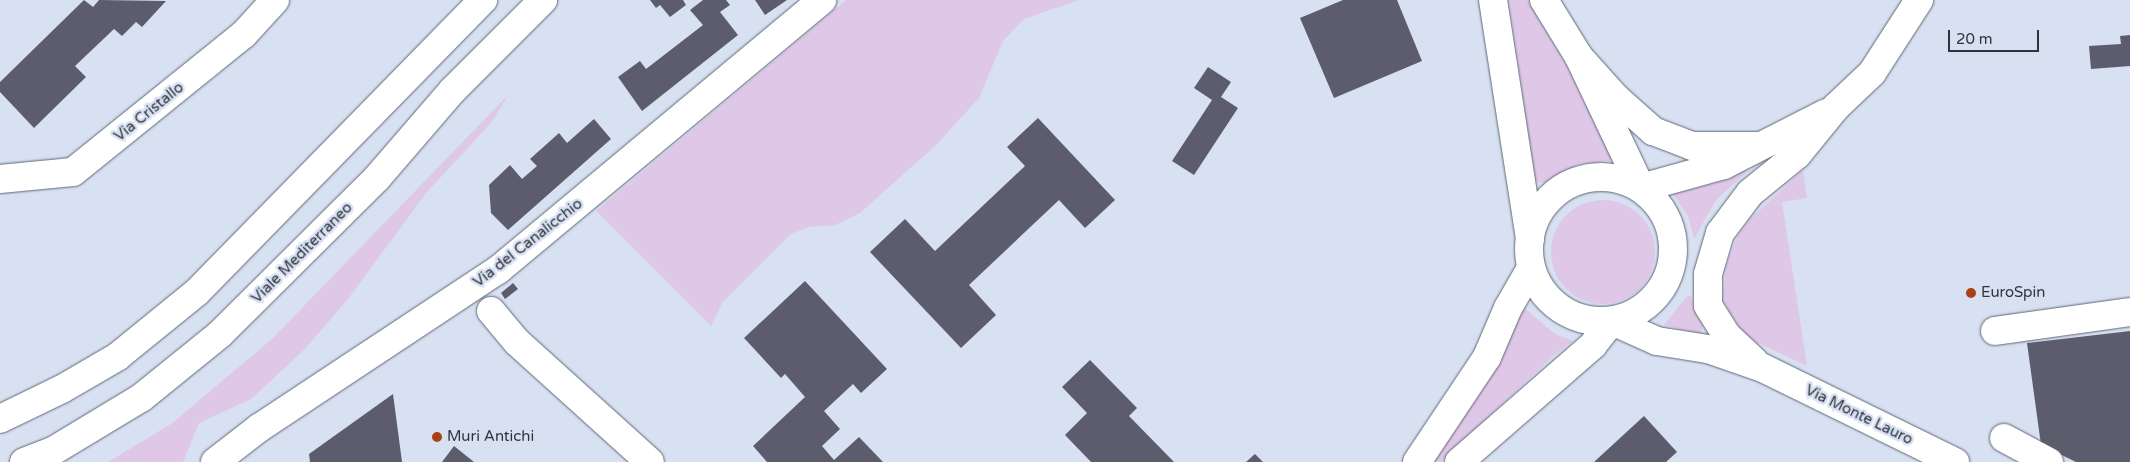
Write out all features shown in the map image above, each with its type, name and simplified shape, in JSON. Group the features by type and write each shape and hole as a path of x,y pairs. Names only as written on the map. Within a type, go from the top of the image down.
{"main road":[{"name":"Via Cristallo","path":"0,179 73,172 244,34 275,0"},
{"path":"0,419 62,389 117,357 197,292 483,0"},
{"name":"Viale Mediterraneo","path":"24,462 53,451 141,398 220,334 377,178 452,91 543,0"},
{"name":"Via del Canalicchio","path":"215,462 258,428 498,270 822,0"},
{"path":"1493,0 1530,239 1532,268 1540,287 1570,314 1590,320 1612,321 1632,315 1650,303 1664,285 1672,264 1674,242 1668,220 1641,188 1579,57 1544,0"},
{"path":"1763,368 1727,336 1708,305 1708,274 1712,255 1720,234 1732,213 1750,193 1797,156 1836,107 1872,73 1919,0"},
{"path":"1579,57 1616,98 1653,131 1692,146 1759,146"},
{"path":"1530,239 1543,206 1570,183 1605,176 1641,188 1724,165 1836,107"},
{"path":"1417,462 1486,357 1508,308 1532,268"},
{"path":"491,311 517,342 650,462"},
{"path":"1995,331 2130,312"},
{"path":"1612,321 1657,340 1708,349 1763,368"},
{"path":"1459,462 1593,344 1612,321"},
{"name":"Via Monte Lauro","path":"1763,368 1955,462"},
{"path":"2004,438 2049,462"}],"shaded area":[{"path":"846,0 1079,0 1024,19 1003,41 979,98 937,144 860,213 835,225 809,227 791,234 722,303 711,326 596,211"},
{"path":"1509,0 1528,0 1618,152 1617,160 1578,164 1544,183 1535,181"},
{"path":"508,95 491,123 427,192 348,299 305,349 251,399 199,423 183,462 108,462 171,424 272,339"},
{"path":"1745,170 1747,172 1716,200 1694,239 1688,216 1673,194 1675,191 1700,187"},
{"path":"1803,170 1807,198 1782,202 1807,366 1754,341 1743,332 1726,307 1723,296 1726,267 1738,235 1750,219"},
{"path":"1603,200 1623,204 1640,215 1651,232 1655,252 1651,272 1640,289 1623,300 1603,304 1583,300 1566,289 1555,272 1551,252 1555,232 1566,215 1583,204"},
{"path":"1687,296 1691,296 1703,327 1700,334 1664,325"},
{"path":"1523,307 1555,334 1573,341 1554,355 1441,462 1434,461 1500,362"}],"building":[{"path":"84,0 93,7 99,0 166,1 142,27 136,22 122,36 114,29 75,66 86,77 34,128 0,92 0,82"},
{"path":"650,0 683,0 686,5 670,17 660,5 656,8"},
{"path":"703,0 726,0 730,5 720,12 738,35 642,111 618,77 640,61 646,69 703,25 690,10"},
{"path":"755,0 787,0 765,15"},
{"path":"1343,0 1397,0 1422,61 1334,98 1300,18"},
{"path":"2130,35 2130,66 2091,69 2089,46 2121,44 2120,36"},
{"path":"1208,67 1231,82 1221,97 1238,108 1194,175 1172,161 1212,100 1194,88"},
{"path":"1038,118 1115,200 1085,228 1059,200 969,285 996,315 961,348 870,252 905,219 935,251 1025,166 1007,147"},
{"path":"594,119 611,139 508,230 491,213 489,185 510,165 522,179 537,166 530,159 559,133 567,143"},
{"path":"805,281 887,369 861,393 853,384 824,411 840,429 822,446 834,460 859,437 883,462 767,462 753,446 805,397 785,374 781,378 744,338"},
{"path":"513,283 518,289 505,299 501,293"},
{"path":"2130,331 2130,462 2076,462 2041,445 2027,343"},
{"path":"1090,360 1137,408 1129,416 1174,462 1091,462 1065,435 1087,413 1062,387"},
{"path":"393,394 402,462 310,462 309,454"},
{"path":"1644,416 1677,452 1666,462 1594,462"},
{"path":"454,446 474,462 442,462"},
{"path":"1255,454 1263,462 1246,462"}],"place":[{"name":"EuroSpin","path":"1971,293"},
{"name":"Muri Antichi","path":"437,437"}]}
